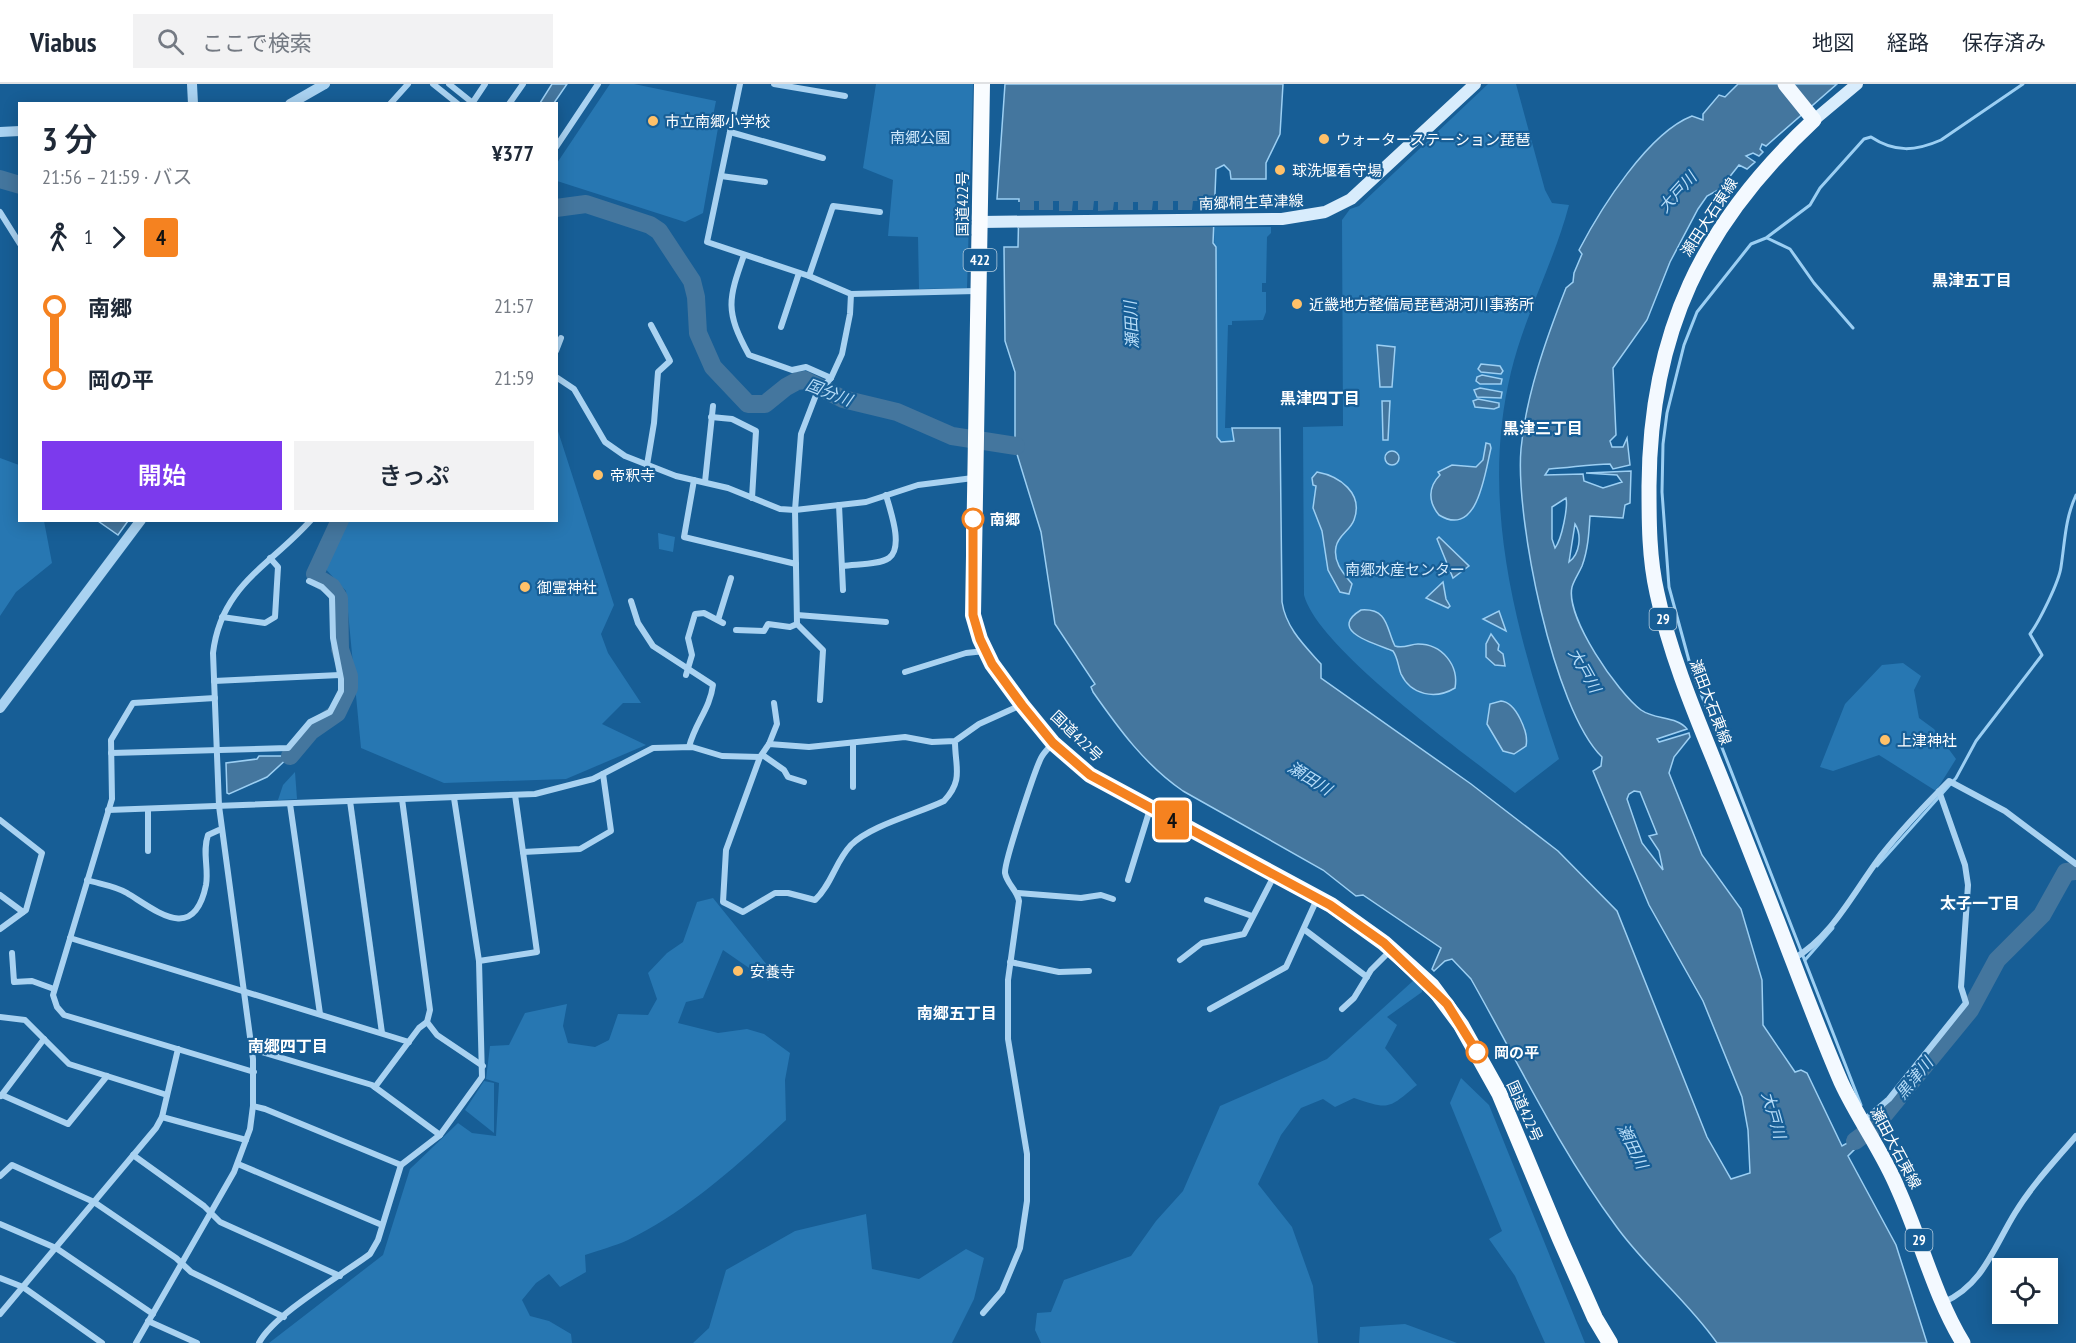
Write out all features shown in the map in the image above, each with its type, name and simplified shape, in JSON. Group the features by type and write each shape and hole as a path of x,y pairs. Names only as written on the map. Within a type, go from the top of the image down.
{"highway":[{"name":"国道422号","path":"982,84 980,291 974,442 973,615 986,651 1022,705 1053,743 1090,775 1317,898 1392,950 1447,1004 1480,1058 1516,1132 1591,1308 1610,1343"}],"main road":[{"name":"南郷桐生草津線","path":"980,222 1303,216 1338,206 1364,190 1475,84"},
{"path":"1785,84 1811,116 1857,84"},
{"name":"瀬田大石東線","path":"1811,116 1753,182 1727,216 1697,265 1667,344 1654,400 1649,443 1649,532 1656,590 1667,636 1842,1083 1896,1183 1941,1303 1963,1343"}],"street":[{"path":"192,84 193,102"},
{"path":"294,102 325,84"},
{"path":"392,102 408,84"},
{"path":"433,84 456,102"},
{"path":"449,84 472,102"},
{"path":"474,102 485,84"},
{"path":"510,102 523,84"},
{"path":"558,144 598,84"},
{"path":"740,84 707,242 809,276 851,294 980,291"},
{"path":"774,84 845,96"},
{"path":"0,132 18,131"},
{"path":"730,132 823,158"},
{"path":"721,176 765,182"},
{"path":"809,276 833,206 880,212"},
{"path":"0,212 18,241"},
{"path":"12,231 18,232"},
{"path":"744,255 731,293 730,310 737,335 749,355 792,370 806,367 829,381"},
{"path":"781,327 798,273"},
{"path":"820,700 823,650 797,624 795,510 801,434 816,395 829,381 842,354 850,314 851,294"},
{"path":"647,465 654,423 658,372 670,361 651,325"},
{"path":"558,346 561,338"},
{"path":"558,377 574,389 605,442 625,456 694,480 728,488 780,509 795,510 866,502 918,485 974,478"},
{"path":"705,482 713,406"},
{"path":"711,417 732,418 756,431 752,498"},
{"path":"694,480 684,537 796,564"},
{"path":"843,566 888,559 894,552 896,538 886,495"},
{"path":"839,505 843,590"},
{"path":"0,708 140,522"},
{"path":"136,1343 212,1214 238,1164 253,1106 252,1049 219,806 214,681 215,636 222,617 242,584 309,522"},
{"path":"222,617 265,623 275,617 278,567 270,558"},
{"path":"687,672 692,655 688,638 695,614 704,613 721,622 731,578"},
{"path":"111,753 288,748 310,722 330,712 341,691 333,638 332,597 322,587 309,581"},
{"path":"631,601 648,641 658,652 687,672 713,685 709,706 694,728 689,747"},
{"path":"797,615 886,622"},
{"path":"736,630 764,631 768,624 790,627 797,624"},
{"path":"905,672 966,653 986,651"},
{"path":"214,681 340,675"},
{"path":"215,698 132,703 111,740 112,799 52,995 57,1007 64,1015 254,1072"},
{"path":"774,703 777,724 762,756 723,862 723,902 743,912 775,893 788,893 815,900 825,891 843,855 863,834 944,801 959,778 955,741"},
{"path":"769,744 809,747 905,737 932,742 955,741 980,724 1022,705"},
{"path":"852,743 854,787"},
{"path":"1053,743 1042,757 1007,858 1005,872 1010,885 1018,893 1081,898 1101,895 1113,899"},
{"path":"108,810 535,794 603,774 653,748 689,747 722,756 762,756 784,770 788,777 804,782"},
{"path":"523,852 580,849 611,831 603,774"},
{"path":"1792,960 1809,950 1824,934 1881,856 1949,781 2004,812 2076,864"},
{"path":"1866,1130 1966,1003 1961,987 1968,885 1965,865 1939,791"},
{"path":"479,961 537,952 514,795"},
{"path":"259,1343 284,1317 370,1254 382,1225 400,1166 440,1135 482,1077 479,961 454,798"},
{"path":"375,1087 410,1041 428,1022 430,1010 402,799"},
{"path":"350,801 382,1033"},
{"path":"290,804 320,1014"},
{"path":"1128,880 1150,808"},
{"path":"148,809 148,851"},
{"path":"0,820 42,853 26,910 0,929"},
{"path":"87,880 124,891 157,913 172,919 186,919 196,911 206,886 204,845 208,835 219,830"},
{"path":"1180,960 1202,943 1244,934 1274,875"},
{"path":"983,1313 1002,1291 1020,1248 1027,1201 1027,1154 1008,1039 1010,962 1018,916 1018,893"},
{"path":"0,895 23,912"},
{"path":"1210,1009 1286,967 1305,930 1317,898"},
{"path":"1207,900 1252,916"},
{"path":"1305,930 1367,977"},
{"path":"70,938 410,1041"},
{"path":"1342,1009 1354,998 1367,977 1392,950"},
{"path":"12,953 14,982 32,981 54,989"},
{"path":"1010,962 1059,972 1089,971"},
{"path":"0,1017 25,1020 69,1064 167,1095"},
{"path":"428,1022 437,1035 483,1066"},
{"path":"44,1039 1,1096 68,1124 107,1076"},
{"path":"0,1314 156,1128 162,1117 178,1049"},
{"path":"252,1049 375,1087 440,1135"},
{"path":"253,1106 400,1166"},
{"path":"162,1117 246,1140"},
{"path":"1941,1303 1966,1289 1986,1268 2015,1212 2076,1136"},
{"path":"134,1155 220,1222 340,1276"},
{"path":"238,1164 382,1225"},
{"path":"0,1176 12,1165 94,1202 191,1272 284,1317"},
{"path":"0,1224 56,1248 153,1314"},
{"path":"0,1278 23,1287 102,1343"},
{"path":"148,1321 197,1343"}],"green space":[{"name":"市立南郷小学校","path":"610,84 634,84 716,101 711,126 718,128 703,213 685,222 558,181 558,162"},
{"name":"南郷公園","path":"876,84 973,84 967,288 919,289 918,237 888,236 893,180 863,168"},
{"name":"南郷水産センター","path":"1488,84 1516,84 1545,190 1552,203 1569,205 1556,247 1517,351 1502,421 1499,471 1501,520 1507,568 1529,665 1559,759 1515,793 1396,700 1364,671 1336,643 1315,617 1304,595 1303,427 1343,426 1342,220 1350,209 1359,206"},
{"path":"1214,227 1271,227 1271,233 1267,237 1266,283 1262,283 1262,292 1266,292 1266,312 1263,320 1232,321 1232,325 1228,325 1225,428 1232,428 1234,442 1220,442 1217,437"},
{"path":"558,431 614,605 601,634 608,653 641,703 623,703 602,724 646,745 566,779 444,783 361,748 346,591 320,563 339,522 558,522"},
{"path":"0,458 18,465 18,522 44,522 52,563 16,592 0,616"},
{"path":"658,533 675,537 673,552 659,549"},
{"path":"1903,663 1921,676 1914,690 1919,718 1934,729 1956,759 1936,791 1879,755 1833,771 1820,767 1845,704 1882,665"},
{"path":"295,772 297,799 278,800 283,785"},
{"path":"713,898 775,975 768,981 723,950 703,998 686,1002 678,1023 718,1033 747,1029 764,1034 790,1053 785,1080 786,1120 731,1170 692,1201 628,1240 585,1255 586,1272 560,1287 549,1274 536,1283 522,1300 530,1316 549,1321 571,1334 572,1343 269,1343 383,1255 410,1169 458,1123 472,1133 496,1136 499,1083 486,1079 490,1046 509,1045 525,1013 567,1004 563,1026 568,1043 595,1047 609,1040 618,1014 648,1015 657,999 648,973 667,953 683,942 697,902"},
{"path":"1414,980 1423,985 1422,992 1387,1017 1397,1025 1385,1048 1417,1085 1400,1099 1388,1105 1354,1098 1335,1107 1323,1099 1301,1108 1281,1135 1258,1184 1292,1227 1313,1286 1318,1343 1041,1343 1035,1330 1037,1313 1051,1312 1064,1280 1131,1256 1156,1221 1183,1191 1220,1106 1327,1059"},
{"path":"1461,1078 1489,1105 1585,1343 1545,1343 1515,1276 1489,1239 1502,1231 1450,1103"},
{"path":"484,1081 494,1083 494,1133 465,1110"},
{"path":"866,1214 872,1269 919,1279 966,1249 984,1258 974,1299 952,1343 693,1343 709,1328 726,1270 795,1231"},
{"path":"1405,1324 1457,1343 1359,1343 1360,1327"}],"water":[{"path":"552,84 567,84 555,102 541,102"},
{"path":"1005,84 1283,84 1280,134 1266,163 1266,179 1231,179 1230,171 1224,165 1216,169 1213,243 1216,247 1217,437 1221,442 1234,441 1232,428 1280,428 1282,602 1287,620 1297,636 1321,664 1321,678 1471,784 1558,851 1617,911 1707,1137 1731,1179 1750,1173 1748,1130 1742,1097 1703,1001 1649,905 1593,771 1601,766 1602,757 1584,733 1553,656 1531,564 1524,519 1521,449 1527,408 1538,367 1566,288 1573,282 1574,273 1582,254 1579,250 1613,194 1643,155 1675,125 1692,116 1703,120 1703,114 1719,95 1725,97 1738,84 1837,84 1766,146 1762,144 1760,149 1763,152 1759,156 1753,153 1746,156 1755,162 1747,169 1739,165 1720,189 1707,196 1698,209 1670,262 1647,320 1613,368 1616,435 1610,441 1612,447 1623,447 1627,438 1630,465 1613,469 1610,464 1549,469 1545,475 1583,474 1584,481 1603,488 1622,482 1617,475 1586,473 1631,471 1630,503 1625,505 1623,518 1590,516 1586,554 1572,587 1572,600 1577,616 1585,635 1607,672 1631,701 1647,713 1678,722 1687,729 1657,739 1659,742 1689,733 1690,737 1674,757 1669,773 1702,855 1741,909 1762,980 1763,1025 1795,1072 1801,1070 1807,1073 1842,1146 1860,1136 1862,1142 1848,1156 1896,1245 1927,1343 1717,1343 1693,1313 1640,1256 1595,1197 1557,1136 1471,979 1452,959 1445,961 1434,971 1432,969 1441,948 1363,895 1356,896 1323,870 1183,791 1157,770 1123,733 1093,692 1091,687 1095,684 1055,624 1041,532 1016,451 993,448 992,438 1015,438 1015,372 1005,341 1004,247 1018,247 1019,199 997,199","holes":["1566,498 1564,523 1555,548 1552,539 1552,507","1575,524 1579,533 1579,544 1576,554 1569,562","1634,791 1640,792 1657,834 1649,836 1659,851 1663,870 1642,843 1627,799"]},
{"path":"1377,345 1395,347 1392,387 1380,387"},
{"path":"1481,364 1500,366 1503,371 1501,374 1481,372 1478,369"},
{"path":"1482,375 1502,379 1501,384 1480,384 1476,381 1477,377"},
{"path":"1480,388 1502,392 1501,398 1477,397 1474,390"},
{"path":"1478,399 1499,403 1499,407 1494,409 1475,407 1473,401"},
{"path":"1382,401 1390,401 1388,440 1383,440"},
{"path":"1486,443 1490,444 1491,448 1486,472 1471,511 1463,518 1452,520 1439,515 1431,500 1433,484 1440,475 1438,472 1452,465 1476,467 1483,460"},
{"path":"1392,451 1397,453 1399,458 1397,463 1392,465 1387,463 1385,458 1387,453"},
{"path":"1317,472 1333,477 1348,487 1356,502 1354,520 1339,539 1335,552 1339,567 1352,584 1349,594 1340,592 1328,570 1322,531 1313,508 1316,486 1313,485 1312,478"},
{"path":"99,522 127,522 118,535"},
{"path":"1439,537 1469,566 1453,578 1437,539"},
{"path":"1443,582 1446,599 1450,606 1448,608 1426,598"},
{"path":"1361,610 1377,612 1382,616 1395,646 1427,645 1441,652 1447,657 1454,671 1455,688 1440,694 1432,694 1417,691 1411,687 1401,674 1393,651 1368,641 1352,631 1349,625 1352,618"},
{"path":"1499,611 1506,631 1483,619"},
{"path":"1491,634 1499,645 1498,650 1503,654 1505,666 1495,665 1486,657 1486,644"},
{"path":"1501,701 1507,703 1516,712 1525,734 1526,746 1514,754 1503,751 1487,724 1490,704"},
{"path":"259,756 290,756 267,777 227,793 226,763 257,759"}],"pier":[{"path":"1034,201 1039,201 1039,210 1053,210 1053,201 1059,201 1059,211 1072,211 1073,201 1078,201 1078,210 1093,210 1094,201 1098,201 1098,211 1113,210 1114,202 1118,202 1118,210 1133,210 1133,202 1138,202 1138,210 1152,210 1153,201 1158,201 1158,210 1173,210 1173,201 1178,201 1178,210 1192,210 1193,201 1198,201 1199,210 1211,210 1212,201 1217,201 1217,227 1016,228 1016,202 1020,202 1020,210 1034,210"}],"waterway":[{"path":"1861,1105 1691,668 1669,587 1662,492 1663,444 1667,413 1684,345 1697,312 1751,244 1766,238 1810,205 1820,188 1864,139 1871,137 1889,146 1906,149 1932,144 2023,84"},
{"name":"国分川","path":"0,179 18,184"},
{"name":"国分川","path":"558,208 586,204 650,225 659,231 692,281 696,297 698,333 713,367 748,404 765,404 786,387 797,381 805,380 843,399 897,412 952,436 1016,446"},
{"path":"1767,238 1790,249 1814,283 1853,328"},
{"path":"1877,866 1956,778 1976,741 2042,655 2030,634 2057,582 2067,521 2076,495"},
{"path":"290,756 311,731 337,713 349,688 349,676 340,649 339,598 332,587 315,574 339,522"},
{"name":"黒津川","path":"1855,1141 1874,1127 1970,1010 1997,960 2042,915 2066,872 2076,871"},
{"path":"1805,960 1833,928"}],"bus line":[{"name":"4","path":"973,519 973,615 980,639 992,664 1053,743 1090,775 1330,905 1384,943 1432,986 1447,1004 1477,1052"}],"place":[{"name":"市立南郷小学校","path":"653,121"},
{"name":"ウォーターステーション琵琶","path":"1324,139"},
{"name":"球洗堰看守場","path":"1280,170"},
{"name":"近畿地方整備局琵琶湖河川事務所","path":"1297,304"},
{"name":"帝釈寺","path":"598,475"},
{"name":"南郷","path":"973,519"},
{"name":"御霊神社","path":"525,587"},
{"name":"上津神社","path":"1885,740"},
{"name":"安養寺","path":"738,971"},
{"name":"岡の平","path":"1477,1052"}],"district":[{"name":"黒津五丁目","path":"1972,280"},
{"name":"黒津四丁目","path":"1320,398"},
{"name":"黒津三丁目","path":"1543,428"},
{"name":"太子一丁目","path":"1980,903"},
{"name":"南郷五丁目","path":"957,1013"},
{"name":"南郷四丁目","path":"288,1046"}],"water label":[{"name":"大戸川","path":"1677,192"},
{"name":"瀬田川","path":"1131,325"},
{"name":"大戸川","path":"1585,670"},
{"name":"瀬田川","path":"1310,778"},
{"name":"大戸川","path":"1774,1115"},
{"name":"瀬田川","path":"1633,1146"}]}
